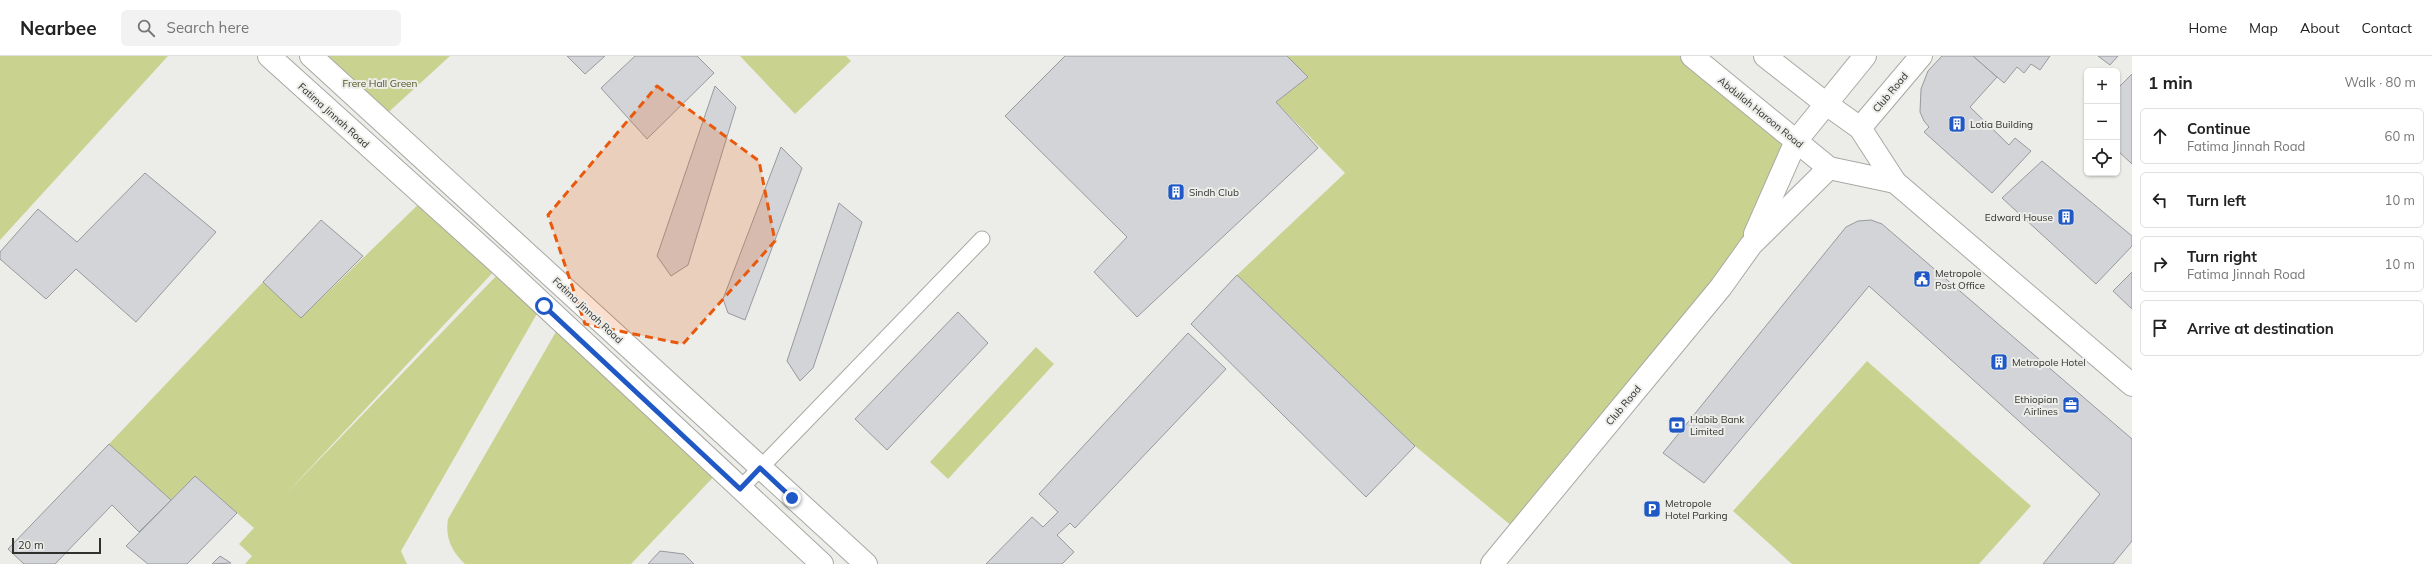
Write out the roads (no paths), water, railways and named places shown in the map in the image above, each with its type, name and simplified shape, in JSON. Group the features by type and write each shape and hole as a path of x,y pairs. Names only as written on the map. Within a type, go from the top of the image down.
{"main road":[{"name":"Fatima Jinnah Road","path":"269,56 502,266 822,564"},
{"name":"Fatima Jinnah Road","path":"310,56 866,564"},
{"name":"Abdullah Haroon Road","path":"1692,56 1829,168"},
{"path":"1765,56 1825,103 1860,128 1895,182 2132,385"},
{"path":"1751,245 1796,141 1825,103 1865,56"},
{"name":"Club Road","path":"1860,128 1921,56"},
{"path":"1751,245 1829,168 1895,182"},
{"name":"Club Road","path":"1492,564 1721,287 1751,245"}],"lane":[{"path":"740,489 982,239"}],"place":[{"name":"Lotia Building","path":"1957,124"},
{"name":"Sindh Club","path":"1176,192"},
{"name":"Edward House","path":"2066,217"},
{"name":"Metropole Post Office","path":"1922,279"},
{"name":"Metropole Hotel","path":"1999,362"},
{"name":"Ethiopian Airlines","path":"2071,405"},
{"name":"Habib Bank Limited","path":"1677,425"},
{"name":"Metropole Hotel Parking","path":"1652,509"}],"park label":[{"name":"Frere Hall Green","path":"380,83"}]}
